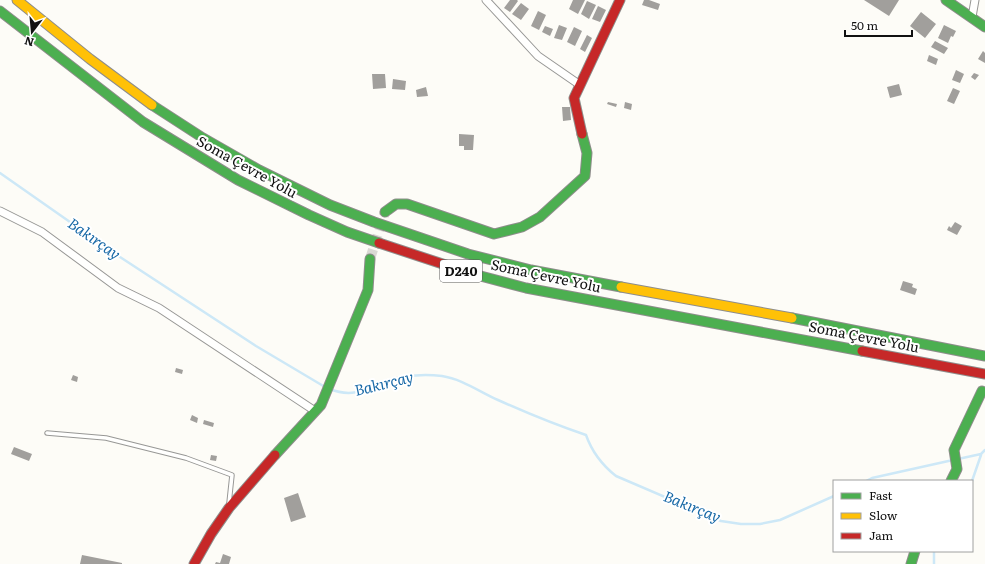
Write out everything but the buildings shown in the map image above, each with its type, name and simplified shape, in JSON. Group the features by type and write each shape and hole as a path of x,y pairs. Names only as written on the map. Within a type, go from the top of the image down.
{"main road":[{"name":"Soma Çevre Yolu","path":"16,0 142,98 203,138 259,170 330,205 374,222 468,254 531,270 814,322 985,356"},
{"path":"386,212 396,204 407,204 494,234 522,227 540,217 585,176 587,153 574,98 620,0"},
{"path":"946,0 985,27"},
{"name":"Soma Çevre Yolu","path":"0,11 143,122 238,180 347,232 464,272 526,288 985,374"},
{"path":"194,564 211,534 229,508 292,435 318,408 368,290 370,259"},
{"path":"952,480 957,469 954,450 982,391"},
{"path":"911,564 915,552"}],"street":[{"path":"486,0 538,56 580,85"},
{"path":"972,17 975,0"},
{"path":"0,211 42,232 118,288 159,308 318,408"}],"lane":[{"path":"47,433 106,438 186,458 232,475 229,508"}],"waterway":[{"name":"Bakırçay","path":"0,173 120,257 256,346 325,387"},
{"name":"Bakırçay","path":"330,389 339,392 356,392 397,378 425,375 436,375 457,380 520,410 586,435 598,458 616,476 721,521 741,524 760,524 780,520 833,496"},
{"name":"Bakırçay","path":"958,459 981,454 985,450"},
{"path":"972,480 981,455"},
{"name":"Bakırçay","path":"868,480 953,460"},
{"path":"934,552 934,564"}],"tunnel":[{"path":"370,259 385,212"}],"traffic: fast":[{"path":"946,0 985,27"},
{"path":"0,11 143,122 238,180 347,232 379,243"},
{"path":"152,105 203,138 259,170 330,205 374,222 468,254 531,270 621,287"},
{"path":"385,212 396,204 407,204 494,234 522,227 540,217 585,176 587,153 582,134"},
{"path":"275,455 321,405 368,290 370,259"},
{"path":"473,274 526,288 862,351"},
{"path":"792,318 985,356"},
{"path":"952,480 957,469 954,450 982,391"},
{"path":"911,564 915,552"}],"traffic: slow":[{"path":"17,0 90,59 152,105"},
{"path":"621,287 792,318"}],"traffic: jam":[{"path":"582,134 574,98 620,0"},
{"path":"379,243 473,274"},
{"path":"862,351 985,374"},
{"path":"194,564 211,534 229,508 275,455"}]}
